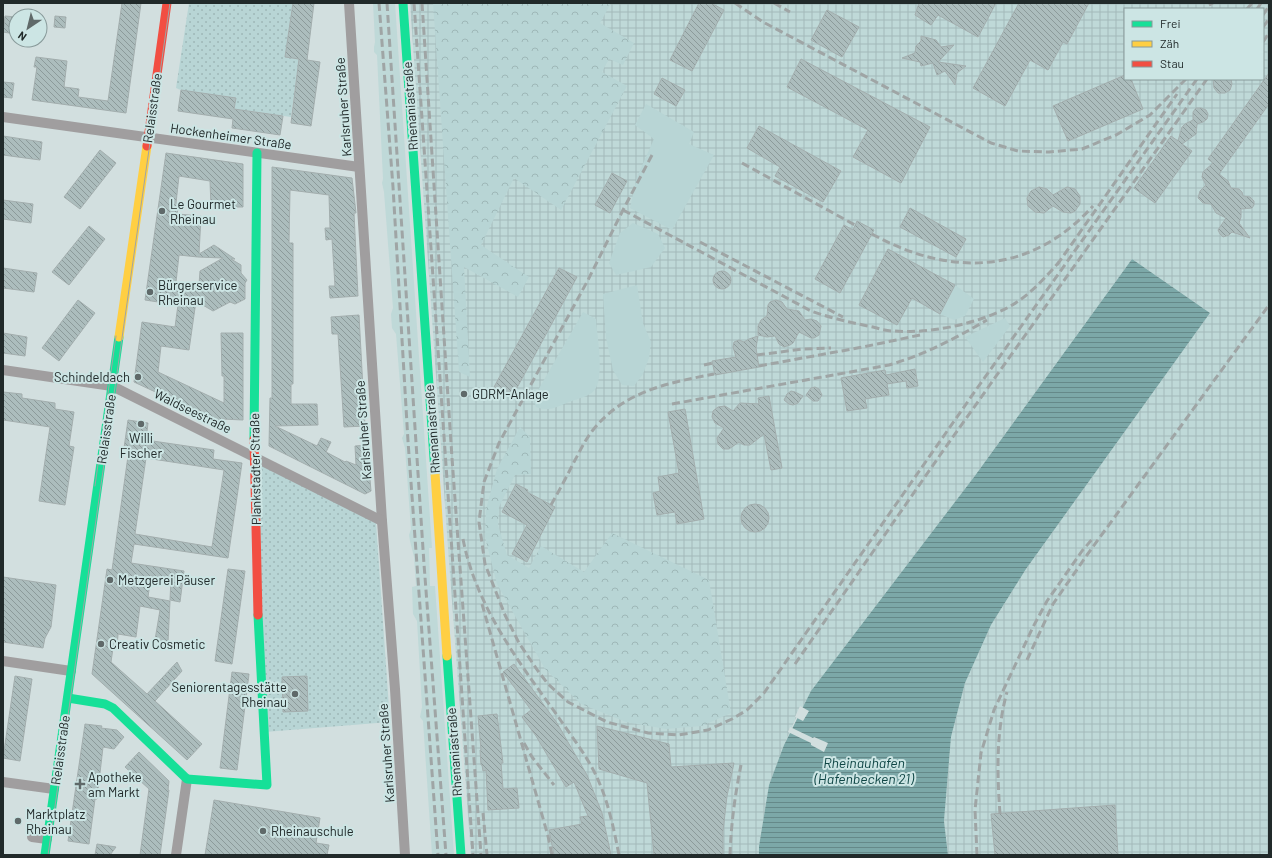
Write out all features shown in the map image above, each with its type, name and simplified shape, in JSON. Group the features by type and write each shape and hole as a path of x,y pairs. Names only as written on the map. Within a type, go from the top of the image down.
{"street":[{"name":"Relaisstraße","path":"45,855 167,3"},
{"name":"Karlsruher Straße","path":"349,3 405,855"},
{"name":"Rhenaniastraße","path":"404,3 461,855"},
{"name":"Hockenheimer Straße","path":"3,117 359,167"},
{"name":"Plankstadter Straße","path":"187,779 267,785 257,592 254,456 257,152"},
{"name":"Waldseestraße","path":"3,370 112,386 382,521"},
{"path":"3,661 71,671"},
{"path":"68,698 106,704 113,708 187,779 176,855"},
{"path":"3,782 54,789"},
{"path":"32,837 47,839"}],"shaded area":[{"path":"373,3 395,3 432,548 429,548 430,586 435,586 454,855 432,855 423,721 420,717 422,707 417,621 413,614 412,587 416,586 414,557 409,535 411,529 405,448 402,438 404,434 396,334 392,328 391,314 393,308 384,192 382,183 377,55 374,52 375,42"},
{"path":"410,3 1269,3 1269,855 948,855 944,821 951,737 965,683 991,625 1026,569 1210,313 1132,259 974,477 796,718 769,785 759,846 759,855 471,855"}],"green space":[{"path":"189,3 293,3 285,57 299,59 291,117 234,109 236,98 183,91 176,88"},
{"path":"433,3 611,3 600,23 634,43 623,65 609,59 602,72 627,86 561,210 514,178 481,245 529,277 518,297 464,267 470,377 459,372"},
{"path":"646,104 694,132 689,144 714,155 672,230 630,208 637,177 654,139 635,125"},
{"path":"633,223 658,234 665,248 651,267 616,275 609,263 620,233"},
{"path":"637,285 643,323 651,342 649,358 643,374 634,386 622,385 613,370 606,338 603,294"},
{"path":"955,285 974,299 965,316 954,320 940,314"},
{"path":"583,312 596,319 600,373 596,388 588,395 557,407 545,409 536,407 533,399"},
{"path":"1005,318 1010,326 983,362 965,337"},
{"path":"520,427 530,437 531,474 515,475 499,507 498,525 507,555 529,568 541,546 584,572 612,533 709,580 731,713 702,726 666,729 626,722 581,704 545,669 497,584 485,537 486,509 497,469"},
{"path":"254,456 376,523 390,722 265,732"}],"water":[{"name":"Rheinauhafen (Hafenbecken 21)","path":"1132,259 1210,313 1026,569 991,625 965,683 951,737 944,821 948,855 759,855 759,846 769,785 784,745 811,691 974,477"}],"pier":[{"path":"800,706 809,711 803,721 795,717"},
{"path":"790,727 813,738 814,737 828,743 824,752 811,745 811,743 788,732"}],"building":[{"path":"122,3 141,3 126,113 32,100 37,67 34,67 36,57 67,61 64,87 79,89 78,97 108,101"},
{"path":"293,3 314,3 307,60 320,62 311,126 291,123 299,59 285,57"},
{"path":"699,3 711,3 724,10 692,71 670,60"},
{"path":"919,3 996,3 978,37 938,15 931,25 915,15"},
{"path":"1019,3 1089,3 1067,44 1063,42 1048,70 1030,60 1005,106 973,88"},
{"path":"827,10 859,27 842,57 811,40"},
{"path":"5,16 8,16 8,33 3,32"},
{"path":"55,16 66,17 65,28 54,27"},
{"path":"921,36 936,40 941,47 954,45 938,62 966,66 957,73 955,85 945,71 937,75 933,63 921,66 920,62 902,58 915,53 916,46 921,41"},
{"path":"801,59 930,127 901,183 853,157 868,130 787,87"},
{"path":"1269,73 1269,104 1219,174 1228,181 1231,188 1239,189 1243,196 1250,197 1254,201 1252,208 1241,209 1239,223 1250,238 1232,232 1223,237 1218,230 1226,218 1216,213 1211,204 1203,203 1198,198 1200,191 1206,185 1202,177 1203,172 1213,163 1208,159"},
{"path":"1124,75 1124,80 1131,80 1143,109 1068,141 1053,106"},
{"path":"662,78 685,90 676,106 654,94"},
{"path":"1213,80 1231,80 1232,84 1230,90 1225,93 1218,93 1214,88"},
{"path":"3,82 14,83 12,98 3,97"},
{"path":"181,90 236,98 234,109 283,116 280,135 232,128 233,119 178,111"},
{"path":"1196,108 1206,110 1208,114 1207,119 1197,124 1196,134 1182,144 1192,151 1155,203 1134,188 1171,136 1178,141 1182,127 1193,120 1193,112"},
{"path":"759,126 841,171 823,202 775,176 780,167 747,148"},
{"path":"3,136 42,142 40,160 3,155"},
{"path":"100,150 116,163 80,209 64,197"},
{"path":"166,153 243,164 243,207 211,207 210,181 179,176 176,203 179,204 177,214 201,216 199,254 214,245 235,259 231,259 241,265 241,273 247,280 245,283 245,299 235,304 230,302 213,311 196,301 189,350 161,346 158,372 224,403 221,333 243,333 243,420 222,419 220,422 134,382 142,322 175,327 178,305 145,300","holes":["179,255 223,258 200,271 199,285 176,282"]},
{"path":"272,167 352,178 356,213 354,213 358,296 330,298 329,286 335,286 332,239 326,240 325,228 330,228 329,195 290,190 289,243 293,243 293,384 291,384 291,404 317,404 318,425 275,426 317,446 321,438 331,442 326,452 345,462 346,461 356,465 355,446 367,445 371,491 365,494 269,446 270,398 272,398"},
{"path":"612,173 627,181 610,213 595,205"},
{"path":"1039,187 1047,189 1053,195 1067,187 1075,189 1080,196 1080,204 1075,211 1071,213 1063,212 1053,206 1044,213 1035,212 1028,206 1027,198 1031,191"},
{"path":"3,200 33,204 31,223 3,219"},
{"path":"910,208 966,239 956,257 900,227"},
{"path":"857,221 874,230 840,293 815,279 844,225 853,230"},
{"path":"89,226 105,239 69,285 52,272"},
{"path":"888,249 955,285 940,314 912,298 897,325 859,305"},
{"path":"3,268 37,273 34,292 3,288"},
{"path":"559,268 577,277 512,397 494,387"},
{"path":"718,271 726,271 731,276 729,287 726,289 718,289 713,284 713,276"},
{"path":"78,300 95,313 59,361 42,348"},
{"path":"776,300 782,302 787,309 799,311 805,320 811,319 817,321 821,326 819,335 811,338 799,332 793,343 784,347 779,344 775,336 767,337 758,335 758,326 761,320 767,316 768,305 770,302"},
{"path":"359,315 365,426 344,427 338,334 332,334 331,317"},
{"path":"3,333 27,337 25,356 3,353"},
{"path":"758,336 756,348 759,367 715,375 712,361 736,357 733,347 734,342 739,340 744,342"},
{"path":"915,369 918,386 907,388 906,381 887,384 889,395 865,399 867,408 847,411 841,378 885,370 886,375"},
{"path":"815,387 819,389 822,395 818,401 813,401 806,395 811,388"},
{"path":"791,391 803,396 798,403 793,405 784,400 787,394"},
{"path":"3,392 22,394 22,398 55,403 55,409 74,412 69,446 74,447 65,505 39,501 50,427 3,420"},
{"path":"769,396 782,468 771,470 764,434 750,445 744,445 739,442 729,449 723,449 718,444 717,438 724,428 715,423 712,417 713,411 718,407 725,406 733,411 740,403 759,404 758,398"},
{"path":"685,409 704,519 677,524 675,512 657,515 653,493 660,491 658,477 679,473 668,412"},
{"path":"128,420 148,423 146,440 214,450 213,459 242,463 228,558 134,544 131,563 184,571 180,602 170,600 171,579 151,576 148,597 170,601 168,642 155,640 160,610 140,606 136,637 118,634 117,648 113,648 111,662 147,694 177,662 182,671 155,701 202,744 187,760 92,674 107,569 112,570 129,449 124,448","holes":["146,458 224,470 212,547 135,534"]},
{"path":"516,484 528,490 527,492 555,507 527,562 512,554 527,525 502,512"},
{"path":"755,504 765,508 769,518 765,528 755,532 745,528 741,518 745,508"},
{"path":"228,569 245,571 232,664 215,661"},
{"path":"3,577 56,585 51,627 45,638 43,648 3,642"},
{"path":"514,664 557,723 587,775 602,813 611,855 554,855 549,830 582,824 580,817 588,816 574,782 566,787 536,736 522,717 531,710 503,672"},
{"path":"232,672 249,674 237,770 220,768"},
{"path":"15,676 32,679 20,761 3,758"},
{"name":"Seniorentagesstätte Rheinau","path":"307,676 308,711 283,712 282,677"},
{"path":"497,714 503,763 501,763 503,789 517,788 519,808 488,810 486,770 483,771 481,765 478,716"},
{"path":"85,724 117,730 124,737 114,749 103,747 97,799 95,799 89,844 68,841"},
{"path":"597,726 669,744 671,767 734,763 727,796 723,831 723,855 654,855 647,783 599,769"},
{"path":"139,752 169,781 160,855 140,855 149,789 125,767"},
{"name":"Rheinauschule","path":"214,800 320,818 316,843 329,845 327,855 205,855"},
{"path":"1115,805 1118,855 995,855 991,814"},
{"path":"97,844 116,847 110,855 95,855"}],"tram line":[{"path":"48,855 170,3"},
{"path":"95,486 116,336"}],"railway":[{"path":"379,3 393,187 408,441 438,855"},
{"path":"387,3 424,564 446,855"},
{"path":"414,3 473,855"},
{"path":"422,3 452,458 481,855"},
{"path":"735,3 763,22 991,143 1018,151 1049,152 1082,149 1116,135 1150,115 1185,80"},
{"path":"774,3 790,12"},
{"path":"1209,5 1213,3"},
{"path":"1248,8 1252,3"},
{"path":"1258,8 1261,3"},
{"path":"1264,14 1269,6"},
{"path":"1264,26 1269,19"},
{"path":"1264,40 1269,33"},
{"path":"652,155 588,280 499,443 484,482 479,522 485,564 505,615 519,643 548,684 568,702 607,722 648,733 678,735 708,730 732,719 747,710 764,693 978,387 1196,80"},
{"path":"795,664 938,458 1206,80"},
{"path":"1057,265 1177,94"},
{"path":"742,163 855,225"},
{"path":"872,234 918,254 942,260 966,263 989,262 1013,258 1036,249 1059,236 1093,206"},
{"path":"623,210 811,311 889,331 908,332 952,327 995,314 1015,304 1029,293 1059,262"},
{"path":"700,242 843,317"},
{"path":"1027,660 1053,604 1269,305"},
{"path":"672,404 889,365 940,346 987,320"},
{"path":"759,366 920,335"},
{"path":"757,355 803,349 831,348"},
{"path":"704,365 713,363"},
{"path":"551,505 590,434 605,417 619,406 648,391 664,385 714,374"},
{"path":"977,855 975,810 981,753 994,710 1033,627 1047,601 1082,551 1094,537"},
{"path":"463,539 469,564 478,587 500,632 580,747 595,773 603,791 619,855"},
{"path":"482,604 548,836 552,855"},
{"path":"1000,814 998,753 1003,707 1007,692"},
{"path":"524,743 532,757 554,785"},
{"path":"730,855 731,832 741,765"},
{"path":"483,813 487,855"}],"traffic: fast":[{"path":"403,3 435,473"},
{"path":"254,439 257,153"},
{"path":"45,855 119,337"},
{"path":"68,698 105,704 113,708 187,779 267,785 258,615"},
{"path":"447,656 461,855"}],"traffic: slow":[{"path":"119,337 147,146"},
{"path":"435,473 447,656"}],"traffic: jam":[{"path":"147,146 167,3"},
{"path":"254,439 258,615"}],"place":[{"name":"Le Gourmet Rheinau","path":"162,211"},
{"name":"Bürgerservice Rheinau","path":"150,292"},
{"name":"Schindeldach","path":"138,377"},
{"name":"GDRM-Anlage","path":"464,394"},
{"name":"Willi Fischer","path":"141,424"},
{"name":"Metzgerei Päuser","path":"110,580"},
{"name":"Creativ Cosmetic","path":"101,644"},
{"name":"Seniorentagesstätte Rheinau","path":"295,694"},
{"name":"Apotheke am Markt","path":"80,784"},
{"name":"Marktplatz Rheinau","path":"18,821"},
{"name":"Rheinauschule","path":"263,831"}]}
